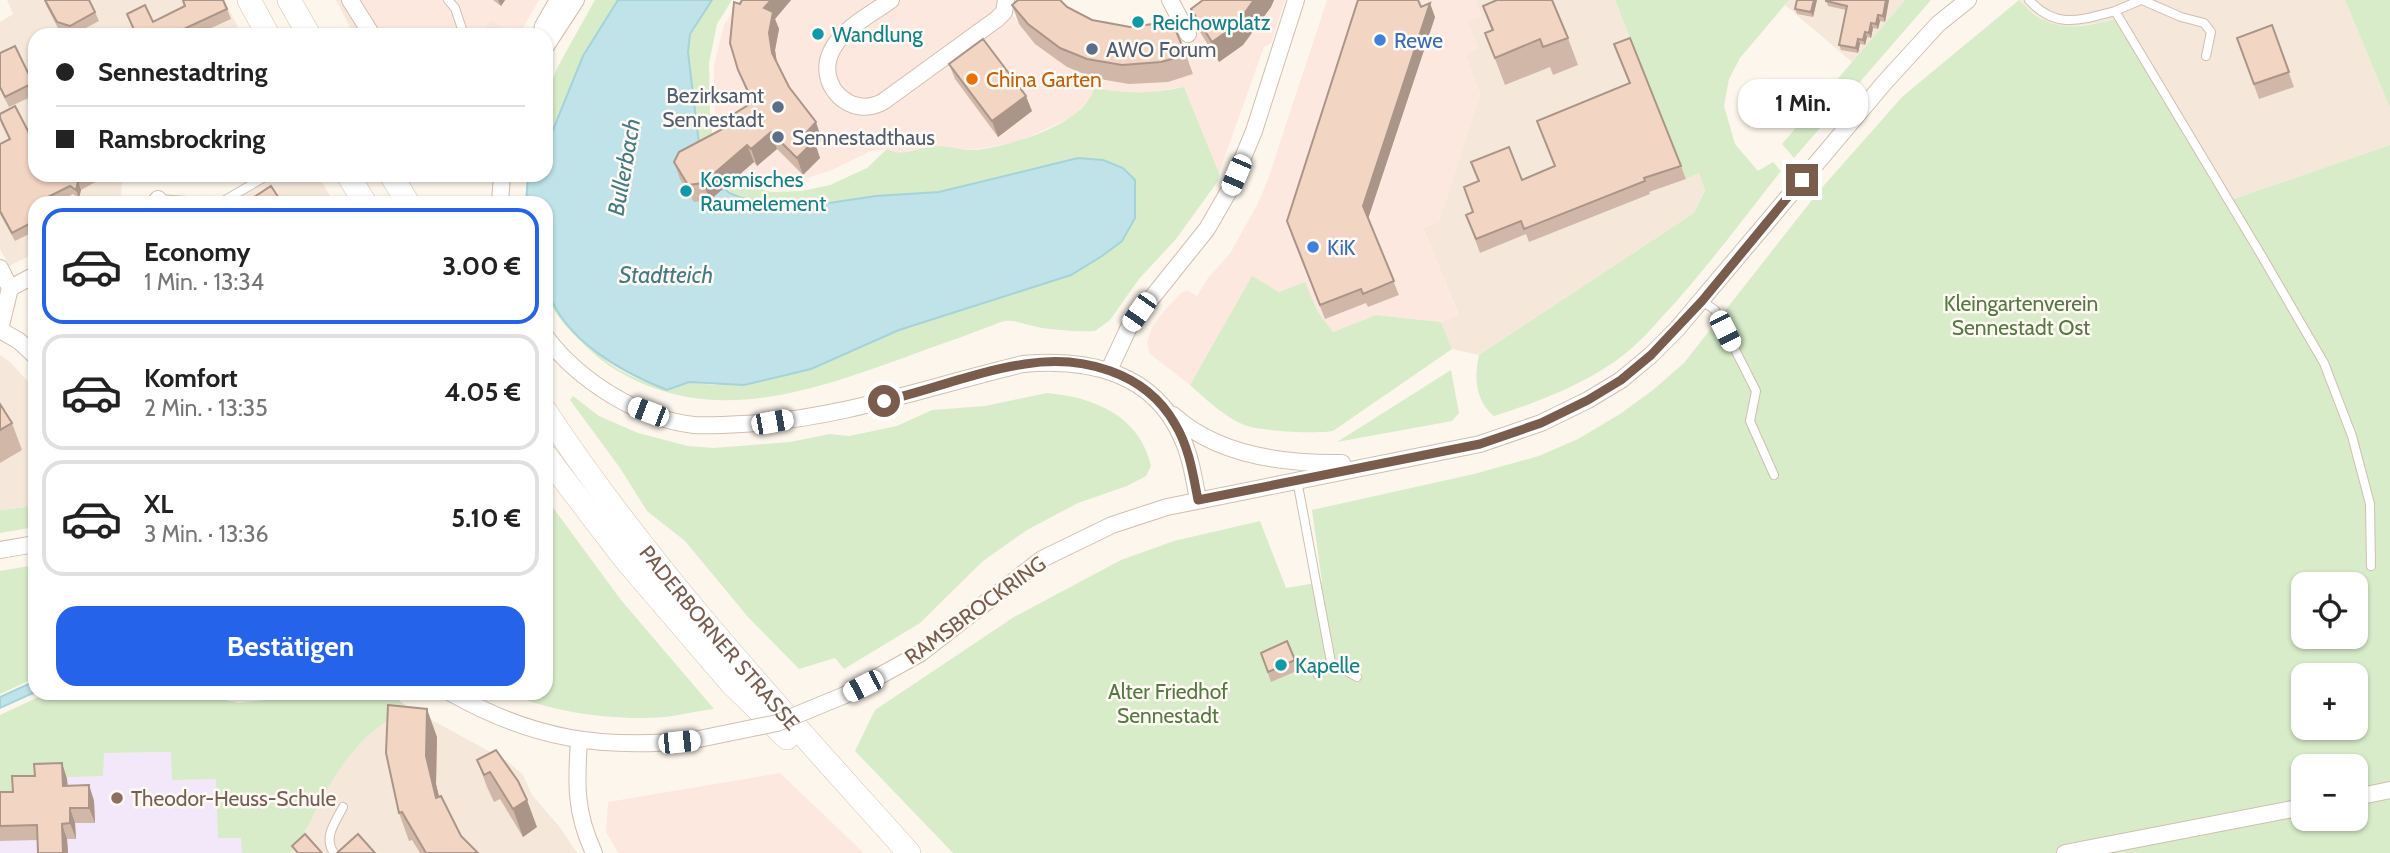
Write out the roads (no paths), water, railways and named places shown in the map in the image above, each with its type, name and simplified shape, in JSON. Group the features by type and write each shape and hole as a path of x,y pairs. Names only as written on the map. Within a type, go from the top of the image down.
{"main road":[{"path":"249,0 264,28"},
{"path":"289,0 305,28"},
{"name":"PADERBORNER STRASSE","path":"553,422 646,549 755,681 909,853"},
{"name":"PADERBORNER STRASSE","path":"553,465 624,558 731,683 903,853"}],"street":[{"path":"350,0 368,28"},
{"path":"543,28 558,0"},
{"path":"553,35 576,0"},
{"path":"891,0 844,35 832,50 828,63 829,80 836,94 848,103 871,107 884,101 997,19 1004,12 1006,0"},
{"path":"1170,0 1188,34"},
{"path":"1109,370 1130,325 1207,229 1230,189 1254,131 1296,0"},
{"name":"RAMSBROCKRING","path":"1938,24 1952,0"},
{"name":"RAMSBROCKRING","path":"464,700 496,717 579,741 639,744 694,740 777,723 845,695 920,653 1042,559 1112,525 1198,500 1480,444 1541,423 1621,380 1651,355 1702,301 1885,82 1938,24 1968,0"},
{"path":"0,268 10,288 0,330 28,349"},
{"path":"10,288 28,279"},
{"name":"RAMSBROCKRING","path":"553,347 592,384 633,406 663,418 693,425 772,422 848,410 1023,364 1078,363 1109,370 1139,385 1197,433 1227,448 1274,459 1327,464 1384,463"},
{"path":"1161,404 1174,422 1189,454 1198,500"},
{"path":"0,550 28,545"},
{"path":"579,741 577,800 594,853"},
{"path":"2368,795 2390,790"},
{"path":"2065,853 2291,809"}],"lane":[{"path":"449,0 455,8 462,28"},
{"path":"2029,0 2048,15 2075,21 2141,0 2181,17 2204,23 2211,32 2206,56"},
{"path":"2115,10 2324,363 2352,436 2370,504 2371,566"},
{"path":"230,196 256,182"},
{"path":"1702,301 1715,310 1756,391 1750,421 1774,475"},
{"path":"1297,480 1331,662 1357,677"},
{"path":"1318,675 1331,662"},
{"path":"334,853 328,844 329,836 343,807"}],"water":[{"name":"Stadtteich","path":"618,0 712,0 690,34 688,52 700,152 711,173 729,193 742,198 780,205 809,206 876,196 939,192 1078,158 1103,160 1123,168 1135,180 1135,218 1122,241 1071,275 899,330 811,369 744,385 689,382 667,390 631,374 596,352 566,324 553,302 553,196 527,196 528,182 553,182 553,130 583,56"},
{"path":"28,684 28,695 0,708 0,697"}],"place":[{"name":"Reichowplatz","path":"1138,22"},
{"name":"Wandlung","path":"818,34"},
{"name":"Rewe","path":"1380,40"},
{"name":"AWO Forum","path":"1092,49"},
{"name":"China Garten","path":"972,79"},
{"name":"Bezirksamt Sennestadt","path":"778,107"},
{"name":"Sennestadthaus","path":"778,137"},
{"name":"Kosmisches Raumelement","path":"686,191"},
{"name":"KiK","path":"1313,247"},
{"name":"Kapelle","path":"1281,665"},
{"name":"Theodor-Heuss-Schule","path":"117,798"}],"water label":[{"name":"Bullerbach","path":"624,167"}],"park label":[{"name":"Kleingartenverein Sennestadt Ost","path":"2021,315"},
{"name":"Alter Friedhof Sennestadt","path":"1168,703"}]}
